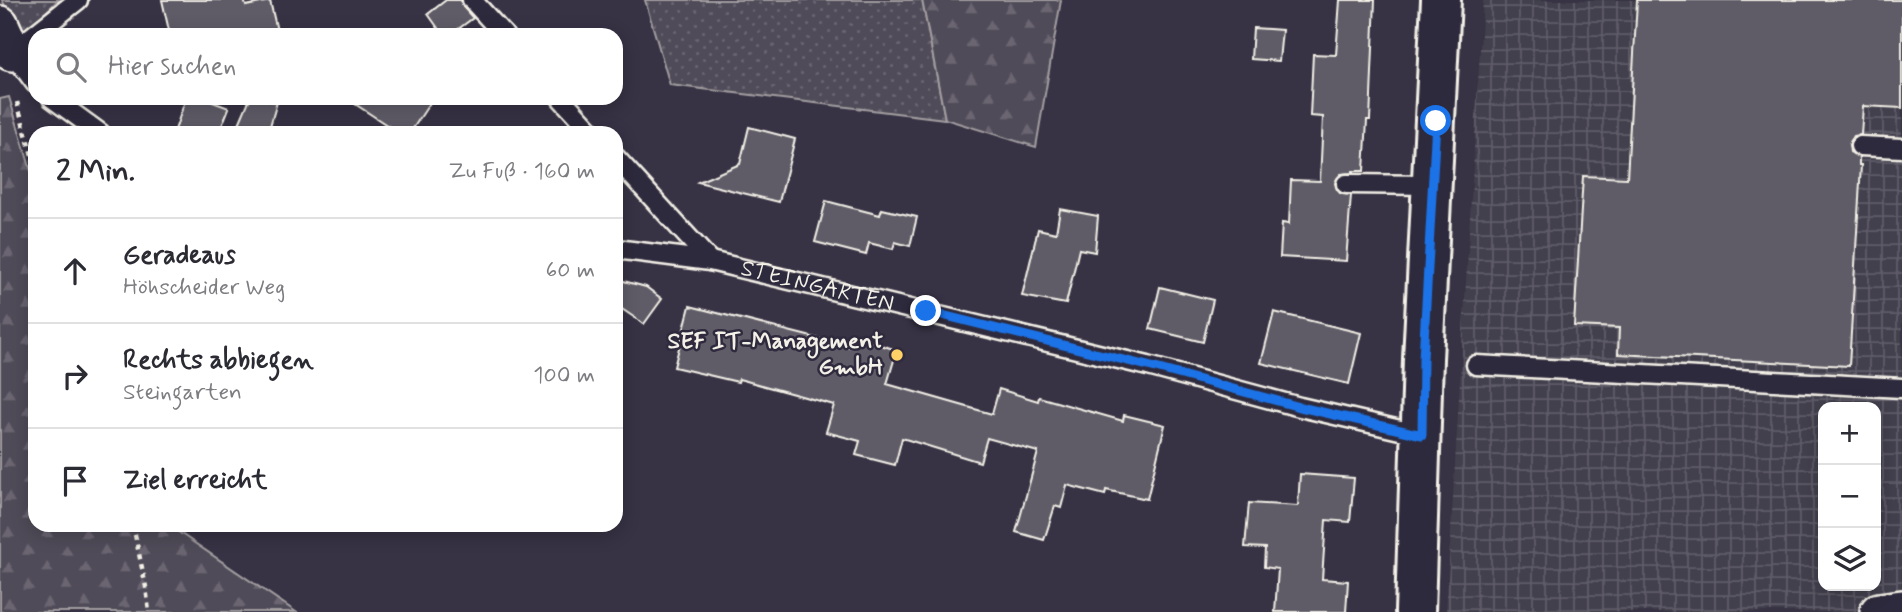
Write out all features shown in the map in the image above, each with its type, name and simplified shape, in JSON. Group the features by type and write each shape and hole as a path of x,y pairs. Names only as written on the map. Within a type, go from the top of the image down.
{"main road":[{"path":"1415,612 1423,359 1441,0"}],"street":[{"path":"1879,612 1902,609"}],"lane":[{"path":"28,72 6,38 78,0"},
{"path":"472,0 498,28"},
{"path":"62,105 90,126"},
{"path":"567,105 587,126"},
{"path":"1860,146 1902,148"},
{"path":"623,166 710,261"},
{"path":"1346,184 1433,185"},
{"name":"STEINGARTEN","path":"623,250 710,261 1422,435"},
{"path":"1476,365 1902,388"}],"path":[{"path":"6,38 16,98 28,141"},
{"path":"134,532 149,612"}],"shaded area":[{"path":"1483,0 1902,0 1902,612 1446,612"}],"green space":[{"path":"2,0 58,0 28,28 21,37"},
{"path":"645,0 922,0 945,119 670,85"},
{"path":"922,0 1061,0 1036,147 945,119"},
{"path":"9,97 28,161 28,532 178,532 296,612 0,612 0,99"}],"building":[{"path":"162,0 244,0 246,6 270,1 276,28 168,28"},
{"path":"446,0 461,0 463,7 473,18 459,28 438,28 428,14"},
{"path":"1340,0 1375,0 1370,120 1367,120 1364,171 1341,174 1335,183 1340,193 1351,195 1346,261 1280,257 1282,223 1289,224 1291,180 1320,181 1323,117 1310,116 1313,54 1336,55"},
{"path":"1637,0 1902,0 1902,108 1863,106 1861,135 1854,136 1849,145 1850,152 1859,157 1861,165 1849,366 1618,354 1619,328 1574,326 1583,176 1627,178"},
{"path":"1253,28 1282,30 1279,61 1251,59"},
{"path":"184,105 221,105 229,108 222,126 176,126"},
{"path":"247,105 276,105 270,126 239,124"},
{"path":"357,105 428,105 415,126 388,126"},
{"path":"749,127 795,139 779,202 698,182 740,164"},
{"path":"826,201 880,215 882,209 917,217 910,246 895,242 893,249 869,243 866,255 815,242"},
{"path":"1060,209 1098,216 1095,252 1079,249 1066,304 1022,296 1038,229 1056,233"},
{"path":"623,281 646,287 662,299 644,324 623,310"},
{"path":"1160,287 1213,300 1203,342 1150,329"},
{"path":"690,306 851,347 854,337 897,350 887,384 992,414 999,389 1038,401 1039,397 1123,421 1124,415 1165,425 1147,499 1106,490 1105,495 1067,485 1061,508 1055,506 1044,540 1016,532 1038,452 987,438 980,462 902,438 895,465 856,455 860,441 826,432 834,405 739,379 738,382 674,367"},
{"path":"1274,312 1361,333 1349,384 1261,363"},
{"path":"1300,474 1354,478 1350,522 1326,520 1322,579 1348,581 1346,612 1275,612 1278,569 1264,567 1265,548 1245,547 1249,503 1298,506"}],"place":[{"name":"SEF IT-Management GmbH","path":"897,355"}],"route":[{"path":"926,311 1300,407 1422,435 1423,359 1436,121"}]}
